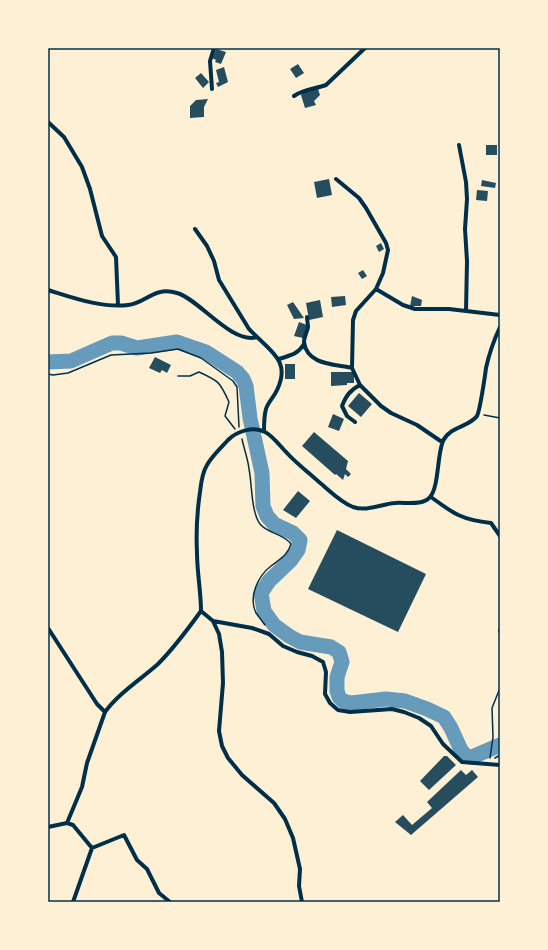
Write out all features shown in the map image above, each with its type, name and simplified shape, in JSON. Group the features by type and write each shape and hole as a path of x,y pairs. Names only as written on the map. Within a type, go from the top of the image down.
{"street":[{"path":"212,89 210,61 214,48"},
{"path":"294,96 306,90 319,88 326,85 365,48"},
{"path":"48,122 64,136 82,167 90,189 102,236 116,257 118,305"},
{"path":"459,145 466,182 467,199 465,229 467,260 466,310"},
{"path":"336,180 359,198 386,243 388,250 383,273 376,289 356,310 354,320 352,368 360,385 381,406 391,413 417,425 442,442"},
{"path":"196,229 207,246 214,261 218,280 249,328 279,359 282,372 281,381 265,411 261,431"},
{"path":"376,289 403,305 415,309 466,310 500,315"},
{"path":"48,290 100,305 128,305 137,303 148,296 163,291 171,291 183,294 230,331 252,338 257,337"},
{"path":"279,359 300,351 304,344 308,326 307,318"},
{"path":"67,823 82,787 87,763 105,712 109,706 170,652 201,611 196,552 198,502 200,486 206,466 219,450 237,432 261,431 269,435 288,455 330,492 352,507 366,509 390,504 422,502 431,497 435,486 442,442 450,433 473,419 478,412 487,365 494,340 500,327"},
{"path":"304,344 311,357 317,361 352,368"},
{"path":"356,422 347,416 342,406 347,394 353,388 360,385"},
{"path":"431,497 456,515 474,521 491,523 500,536"},
{"path":"201,611 213,621 219,634 222,652 223,683 219,731 222,746 228,758 242,775 274,803 285,819 293,838 300,869 299,886 302,902"},
{"path":"213,621 258,630 269,634 283,646 312,656 323,662 326,672 325,694 330,703 338,710 350,712 392,710 404,712 419,718 431,726 443,744 462,762 500,765"},
{"path":"48,628 97,704 105,712"},
{"path":"48,827 67,823 73,825 92,848"},
{"path":"73,902 92,848 124,835 137,860 146,869 159,893 170,902"}],"path":[{"path":"178,376 190,376 199,372 211,377 221,384 229,402 225,416 237,432"},
{"path":"478,412 487,416 500,418"},
{"path":"492,753 492,708 500,688"}],"building":[{"path":"216,49 226,52 221,64 215,62 216,60 212,58"},
{"path":"298,64 304,73 296,78 290,69"},
{"path":"224,67 228,82 218,87 216,83 219,82 216,70"},
{"path":"201,73 209,82 203,88 195,78"},
{"path":"318,89 320,95 314,101 316,105 305,108 301,95 306,91"},
{"path":"208,99 204,107 204,117 190,118 190,106 196,100"},
{"path":"486,145 497,145 497,155 486,155"},
{"path":"329,179 332,195 317,198 314,182"},
{"path":"482,180 496,183 495,188 481,186"},
{"path":"477,190 488,191 487,201 476,200"},
{"path":"381,243 384,249 379,252 376,246"},
{"path":"363,270 367,276 362,279 358,273"},
{"path":"345,296 346,305 332,307 331,297"},
{"path":"412,296 422,300 421,306 410,306"},
{"path":"320,300 323,317 309,320 306,303"},
{"path":"293,302 304,318 294,319 287,305"},
{"path":"299,322 307,325 303,338 294,336"},
{"path":"155,357 171,365 167,373 162,370 160,373 149,368"},
{"path":"285,364 295,364 295,379 285,379"},
{"path":"331,372 354,372 354,383 331,386"},
{"path":"359,393 372,404 361,417 348,406"},
{"path":"333,414 344,419 339,431 328,427"},
{"path":"314,432 348,461 346,469 351,474 348,477 345,474 343,480 336,474 335,475 302,446"},
{"path":"298,491 310,501 296,518 283,510"},
{"path":"337,530 426,574 398,632 308,589"},
{"path":"444,756 447,756 456,765 429,790 420,781"},
{"path":"461,770 466,775 472,770 478,777 411,835 395,822 403,815 412,825 432,808 427,802"}],"waterway":[{"path":"48,362 71,361 112,343 121,343 137,348 177,342 206,352 237,372 243,379 246,386 250,418 262,473 263,506 267,516 274,524 293,533 300,540 298,550 291,560 269,581 261,593 264,611 274,625 289,636 300,642 331,647 339,652 342,662 337,677 337,691 339,697 343,701 351,703 386,699 405,701 427,709 444,717 461,750 466,756 472,757 500,745"}]}
